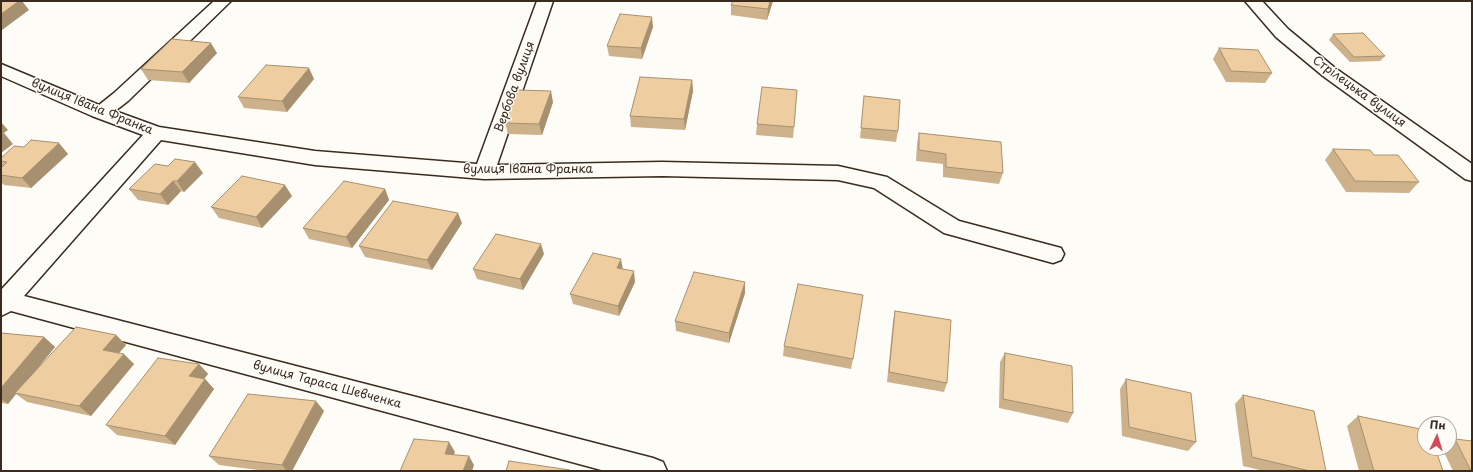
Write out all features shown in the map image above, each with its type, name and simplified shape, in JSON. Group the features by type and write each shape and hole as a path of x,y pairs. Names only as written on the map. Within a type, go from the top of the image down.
{"street":[{"path":"98,112 106,109 122,97 223,1"},
{"name":"Вербова вулиця","path":"484,172 545,1"},
{"name":"Стрілецька вулиця","path":"1254,1 1282,33 1329,72 1472,174"},
{"name":"вулиця Івана Франка","path":"1,70 98,112 156,133 315,158 484,172 662,169 838,173 880,182 952,227 1053,254"},
{"path":"3,302 156,133"},
{"name":"вулиця Тараса Шевченка","path":"3,302 653,471"}],"building":[{"path":"1,1 19,1 1,14"},
{"path":"733,1 770,1 768,9 731,5"},
{"path":"620,14 652,17 641,48 607,46"},
{"path":"1363,33 1385,56 1354,57 1333,34"},
{"path":"172,39 211,43 182,72 141,69"},
{"path":"1219,48 1258,50 1272,73 1231,71"},
{"path":"266,65 309,68 282,101 238,97"},
{"path":"640,77 692,80 684,119 630,116"},
{"path":"762,87 797,90 794,127 757,124"},
{"path":"518,90 551,91 539,124 505,123"},
{"path":"864,96 900,100 898,131 861,128"},
{"path":"919,133 1001,142 1003,173 946,167 946,154 919,150"},
{"path":"31,140 59,143 22,178 1,175 1,168 7,162 1,161 1,158 14,146 24,147"},
{"path":"1333,149 1370,150 1374,155 1398,155 1419,182 1355,181"},
{"path":"175,159 195,162 177,181 173,181 160,194 129,189 155,164 168,166"},
{"path":"242,176 285,185 256,217 211,207"},
{"path":"344,181 385,189 346,237 303,228"},
{"path":"393,201 458,213 427,260 359,246"},
{"path":"496,234 541,244 520,279 473,269"},
{"path":"593,253 621,259 617,268 634,271 618,306 570,294"},
{"path":"694,272 745,282 729,333 675,321"},
{"path":"798,284 863,295 853,359 784,346"},
{"path":"895,311 951,320 947,383 889,372"},
{"path":"76,327 116,335 103,350 124,354 79,406 15,393"},
{"path":"1,333 44,337 1,388"},
{"path":"1005,353 1072,366 1073,413 1003,399"},
{"path":"158,358 199,364 189,376 205,379 165,436 106,425"},
{"path":"1126,379 1191,393 1196,442 1129,427"},
{"path":"248,394 316,401 282,465 209,456"},
{"path":"1243,395 1314,411 1326,471 1310,471 1252,457"},
{"path":"1358,416 1417,428 1417,456 1438,456 1443,471 1374,471"},
{"path":"414,439 449,442 445,454 469,456 463,471 400,471"},
{"path":"1457,439 1472,441 1471,471 1457,443"},
{"path":"509,461 570,470 570,471 506,471"}]}
